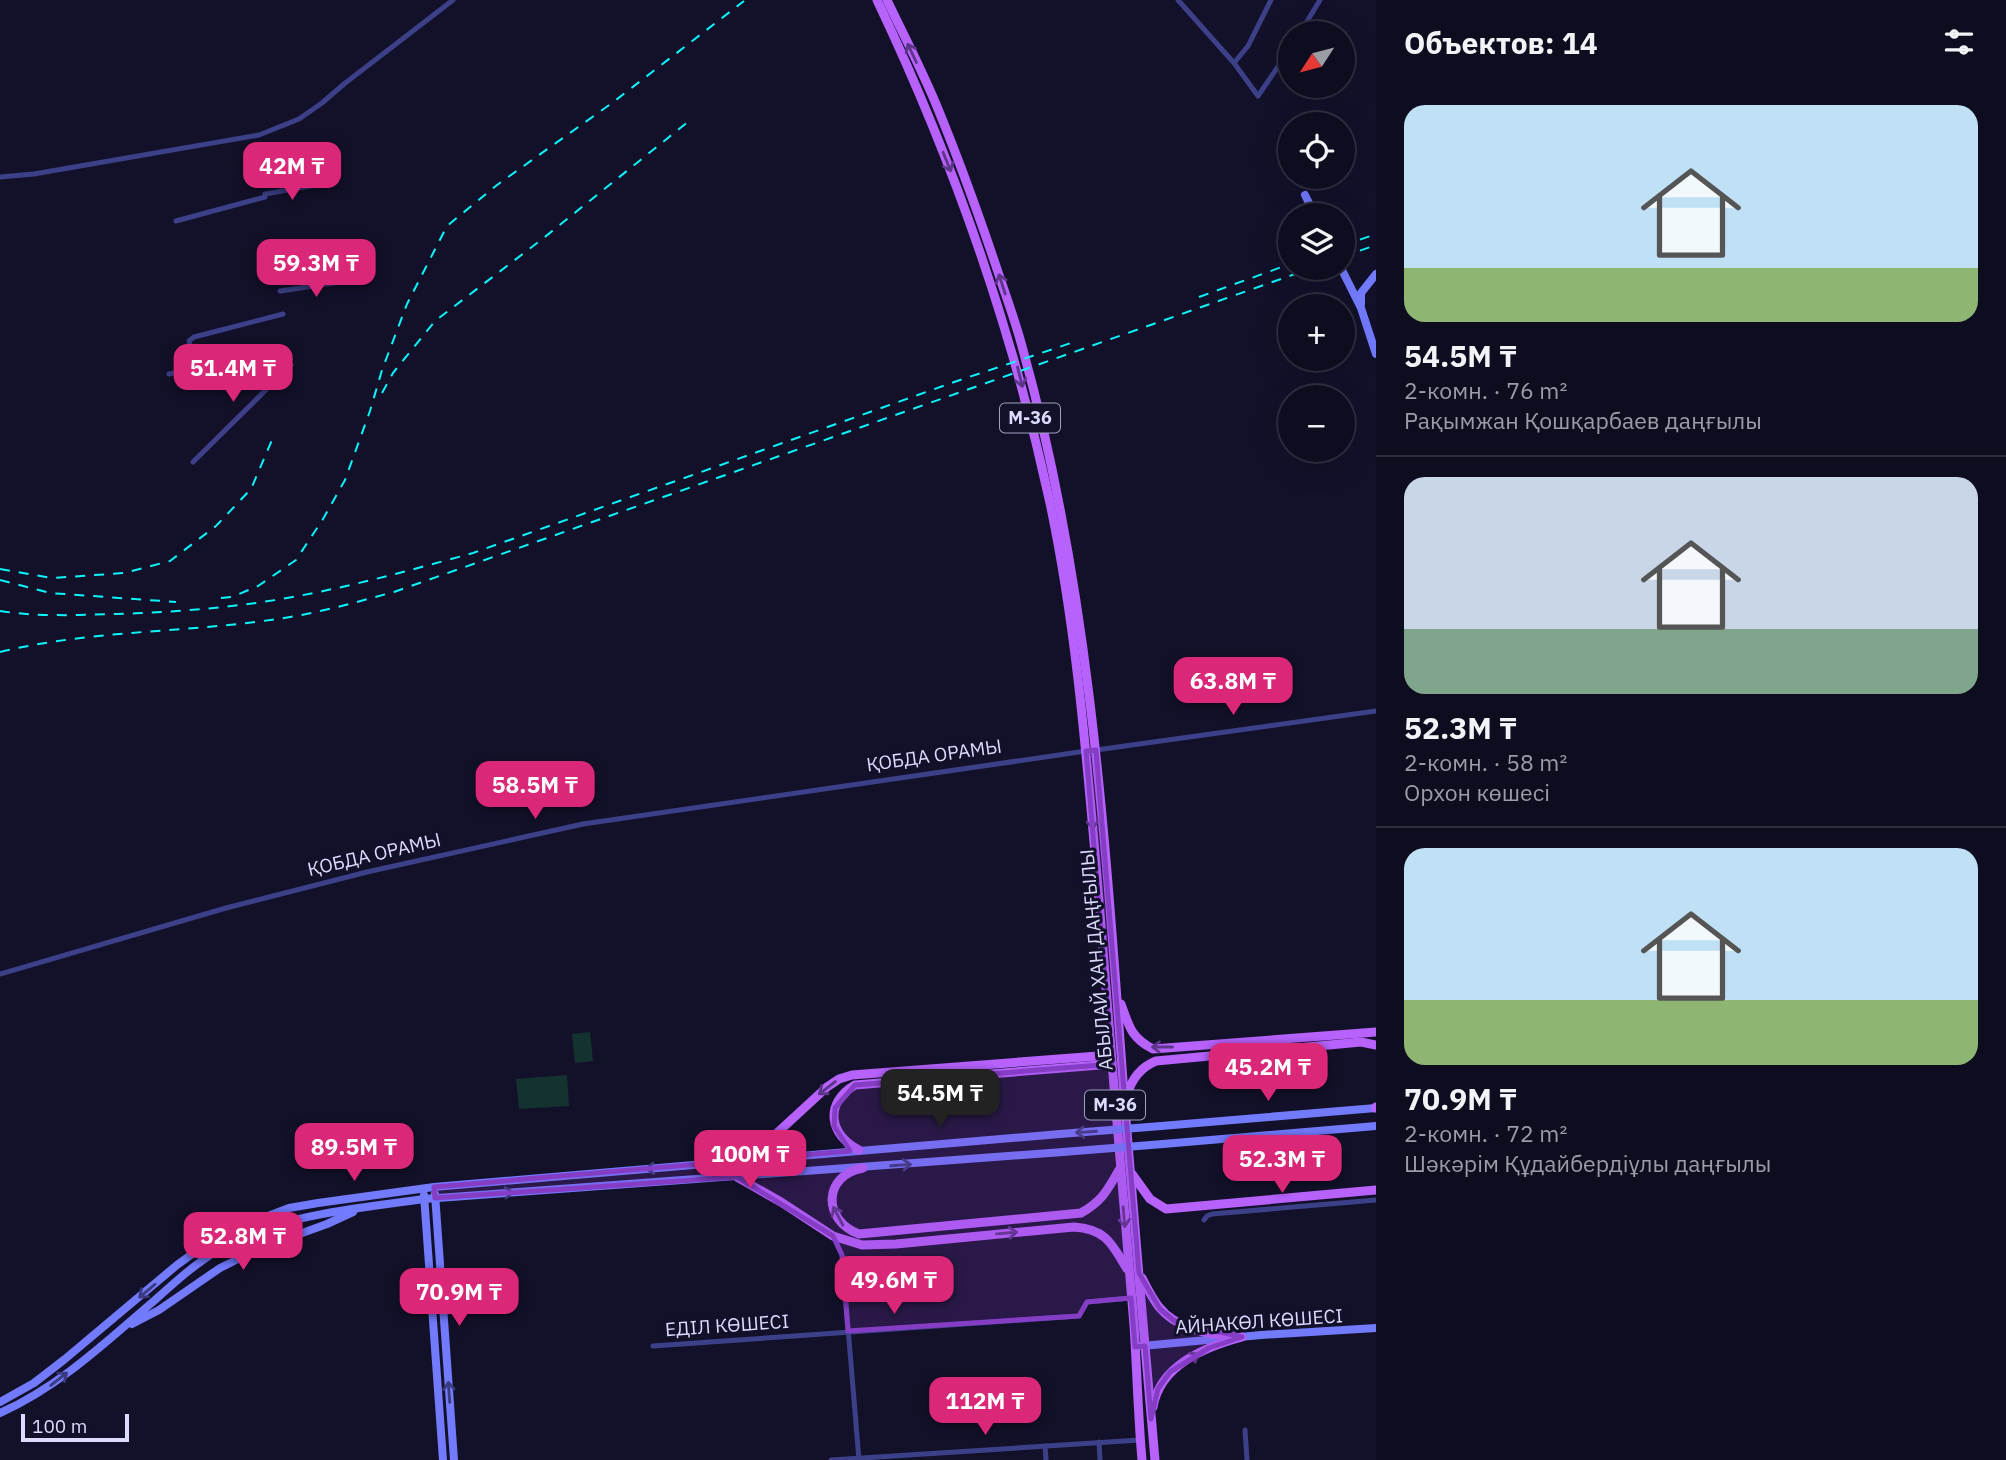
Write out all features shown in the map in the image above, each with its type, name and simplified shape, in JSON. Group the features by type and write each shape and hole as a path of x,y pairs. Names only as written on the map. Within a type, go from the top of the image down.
{"main road":[{"name":"M-36","path":"877,0 974,230 1013,352 1053,519 1091,750"},
{"name":"M-36","path":"887,0 937,107 981,220 1023,347 1060,508 1076,600 1091,750"},
{"path":"1305,195 1309,203"},
{"path":"1361,308 1361,293 1376,274"},
{"path":"1347,280 1361,308 1376,354"},
{"name":"АБЫЛАЙ ХАН ДАҢҒЫЛЫ","path":"1091,750 1118,995 1140,1346 1142,1460"},
{"name":"АБЫЛАЙ ХАН ДАҢҒЫЛЫ","path":"1091,750 1120,1169 1134,1273 1131,1298 1151,1419 1154,1460"},
{"path":"1118,995 1131,1032 1140,1042 1153,1049 1376,1032"},
{"path":"1125,1110 1131,1083 1145,1065 1156,1060 1362,1042 1376,1045"},
{"path":"859,1150 843,1139 834,1126 838,1100 845,1090 855,1085 1112,1059"},
{"path":"719,1162 763,1146 827,1087 852,1075 1112,1059"},
{"path":"0,1402 34,1383 206,1244 239,1227 289,1208 434,1187 1376,1108"},
{"path":"0,1413 46,1389 188,1271 216,1251 286,1221 328,1212 435,1198 863,1168 1376,1126"},
{"path":"863,1168 844,1175 837,1184 832,1204 841,1224 859,1234 1081,1213 1096,1204 1120,1169"},
{"path":"1130,1172 1150,1199 1166,1209 1376,1190"},
{"path":"737,1177 832,1236 862,1245 1086,1228 1107,1238 1160,1309 1176,1322 1210,1334 1242,1337"},
{"path":"434,1187 454,1460"},
{"path":"423,1189 443,1460"},
{"path":"120,1330 159,1310 229,1263 363,1208"},
{"name":"АЙНАКӨЛ КӨШЕСІ","path":"1140,1346 1376,1328"},
{"path":"1151,1419 1158,1389 1170,1372 1209,1348 1242,1337"}],"street":[{"path":"0,177 34,174 259,135 299,119 322,103 453,0"},
{"path":"1178,0 1234,62 1258,96 1278,66"},
{"path":"1234,62 1248,46 1271,0"},
{"path":"1307,21 1320,0"},
{"path":"176,222 265,195 316,185"},
{"path":"280,291 348,281"},
{"path":"169,374 196,369 189,341 194,337 283,314"},
{"path":"193,462 291,365"},
{"name":"ҚОБДА ОРАМЫ","path":"0,974 226,908 367,872 583,824 1376,711"},
{"path":"1204,1220 1212,1214 1376,1200"},
{"path":"832,1236 842,1255 859,1459"},
{"name":"ЕДІЛ КӨШЕСІ","path":"653,1346 1079,1316 1087,1302 1131,1298"},
{"path":"1245,1430 1247,1460"},
{"path":"831,1460 1140,1440"},
{"path":"1099,1442 1100,1460"},
{"path":"1045,1446 1046,1460"}],"highlighted area":[{"path":"1096,750 1139,1273 1160,1309 1176,1322 1242,1337 1209,1348 1170,1372 1158,1389 1151,1419 1145,1346 1135,1347 1131,1298 1087,1302 1079,1316 848,1331 842,1255 833,1236 737,1177 435,1198 434,1187 850,1151 834,1126 835,1108 855,1085 1112,1064 1086,751"}],"green space":[{"path":"590,1032 593,1061 575,1063 572,1034"},
{"path":"567,1075 569,1106 519,1109 516,1079"}],"railway":[{"path":"221,598 232,597 258,586 296,560 323,519 345,480 407,304 447,226 497,185 612,103 744,1"},
{"path":"382,393 393,373 435,321 689,121"},
{"path":"1355,241 1376,234"},
{"path":"1355,252 1376,245"},
{"path":"1199,297 1278,268"},
{"path":"0,652 72,639 290,617 394,592 1278,280"},
{"path":"0,611 73,615 202,609 287,598 380,578 473,553 1074,342"},
{"path":"0,569 52,578 124,573 170,561 216,526 251,489 272,440"},
{"path":"0,580 50,593 176,602"}]}
